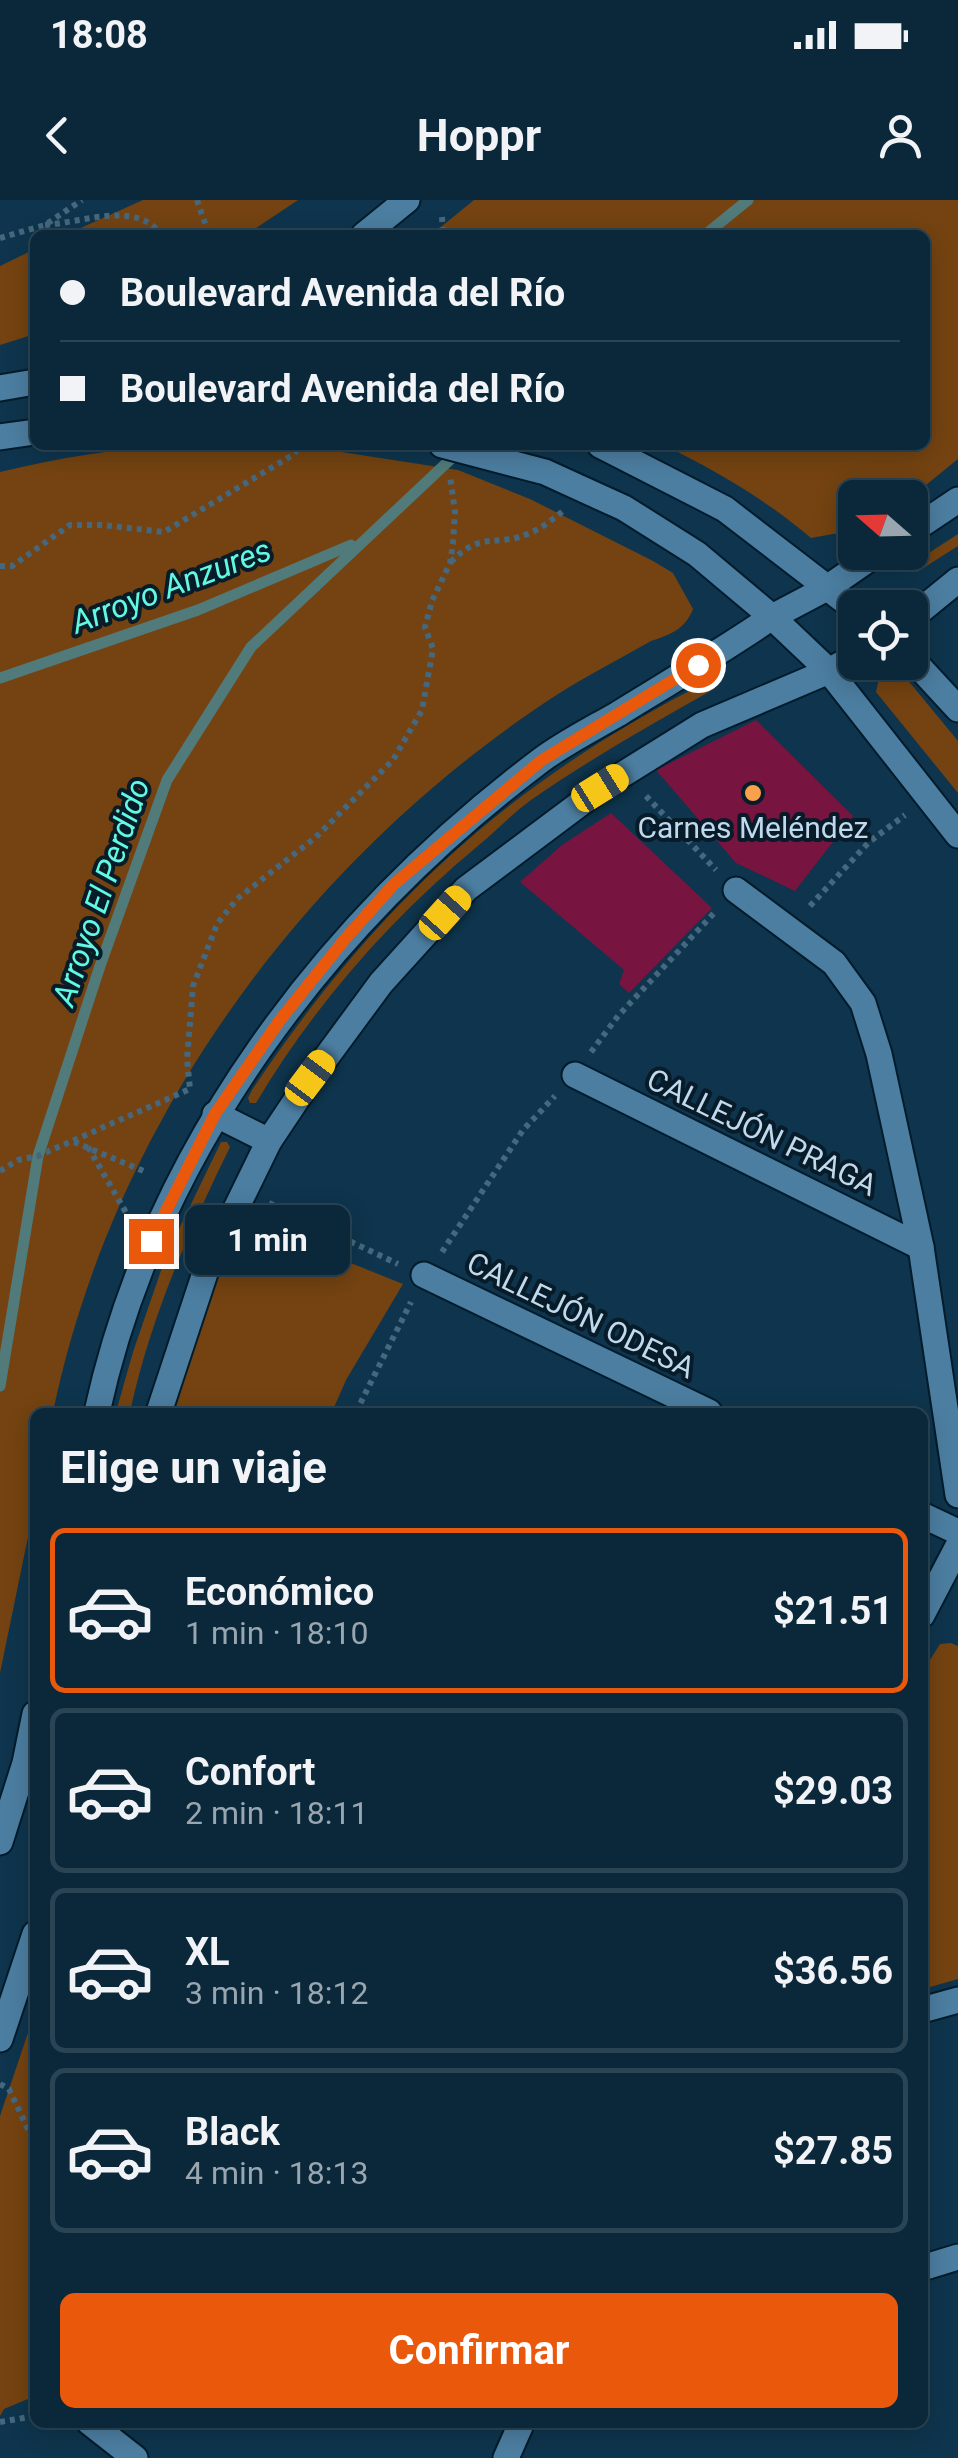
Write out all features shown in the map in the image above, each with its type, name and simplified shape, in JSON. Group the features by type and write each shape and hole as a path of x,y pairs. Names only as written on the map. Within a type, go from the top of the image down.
{"street":[{"path":"370,230 407,200"},
{"path":"0,388 30,383"},
{"path":"0,437 30,433"},
{"path":"610,450 725,509 838,596"},
{"path":"447,454 544,472 624,508 697,554 829,672 958,836"},
{"path":"928,520 958,500"},
{"path":"98,1408 151,1241 215,1114 280,1020 394,884 542,760 854,570"},
{"path":"928,604 958,580"},
{"path":"160,1408 206,1270 244,1190 310,1078 381,983 466,890 627,771 702,725 838,666"},
{"path":"928,676 958,709"},
{"path":"736,890 834,963 863,1003 879,1054 921,1247 958,1494"},
{"name":"CALLEJÓN PRAGA","path":"575,1076 921,1247"},
{"path":"215,1114 270,1141"},
{"name":"CALLEJÓN ODESA","path":"424,1276 701,1408"},
{"path":"928,1518 958,1532"},
{"path":"928,1604 958,1546"},
{"path":"0,1842 30,1764"},
{"path":"0,2039 30,1949"},
{"path":"928,2008 958,2000"},
{"path":"928,2266 958,2258"},
{"path":"97,2428 135,2458"},
{"path":"506,2458 519,2428"}],"path":[{"path":"0,238 45,224 82,200"},
{"path":"197,200 207,230"},
{"path":"45,224 61,224 100,210 130,207 154,219 160,230"},
{"path":"442,217 443,230"},
{"path":"0,566 12,566 70,525 164,532 297,450"},
{"path":"447,454 455,512 450,563"},
{"path":"0,1171 190,1089 187,1059 192,986 217,924 237,900 316,837 393,760 422,710 433,649 425,628 432,601 450,563 464,548 477,542 532,533 564,510"},
{"path":"627,771 664,818 736,890"},
{"path":"788,929 869,842 929,797"},
{"path":"73,1142 146,1172"},
{"path":"88,1147 128,1216"},
{"path":"244,1190 424,1276 358,1408"},
{"path":"0,2084 9,2089 30,2133"},
{"path":"0,2422 30,2417"}],"shaded area":[{"path":"143,200 298,200 253,230 76,230"},
{"path":"474,200 958,200 958,459 928,483 928,480 838,480 838,533 811,538 740,487 674,450 930,450 930,230 437,230"},
{"path":"30,251 30,336 0,345 0,266"},
{"path":"124,450 328,450 458,470 530,499 653,561 673,573 693,609 677,630 562,691 447,775 367,849 293,929 226,1016 168,1108 120,1205 81,1307 54,1408 30,1408 30,1527 0,1673 0,472"},
{"path":"958,534 958,546 928,565 928,554"},
{"path":"879,680 908,680 958,741 958,793 876,692"},
{"path":"709,681 716,686 714,689 531,800 415,902 329,997 256,1103 250,1103 252,1090 347,962 452,854 571,761"},
{"path":"221,1142 227,1142 230,1147 199,1212 148,1343 131,1408 117,1408 133,1352 166,1256"},
{"path":"244,1220 403,1284 334,1408 175,1408 218,1275"},
{"path":"940,1644 958,1646 958,1979 928,1988 928,1663"},
{"path":"30,2027 30,2398 4,2409 0,2416 0,2116"}],"building":[{"name":"Carnes Meléndez","path":"756,720 853,816 795,891 736,863 656,770"},
{"path":"611,813 712,908 629,993 619,984 624,970 520,882 562,845"}],"waterway":[{"name":"Arroyo El Perdido","path":"711,230 748,200"},
{"name":"Arroyo El Perdido","path":"0,1386 38,1156 100,966 167,780 251,647 454,456"},
{"name":"Arroyo Anzures","path":"0,678 198,610 351,545"}],"place":[{"name":"Carnes Meléndez","path":"753,793"}],"route":[{"path":"151,1241 215,1114 280,1020 394,884 542,760 698,665"}]}
